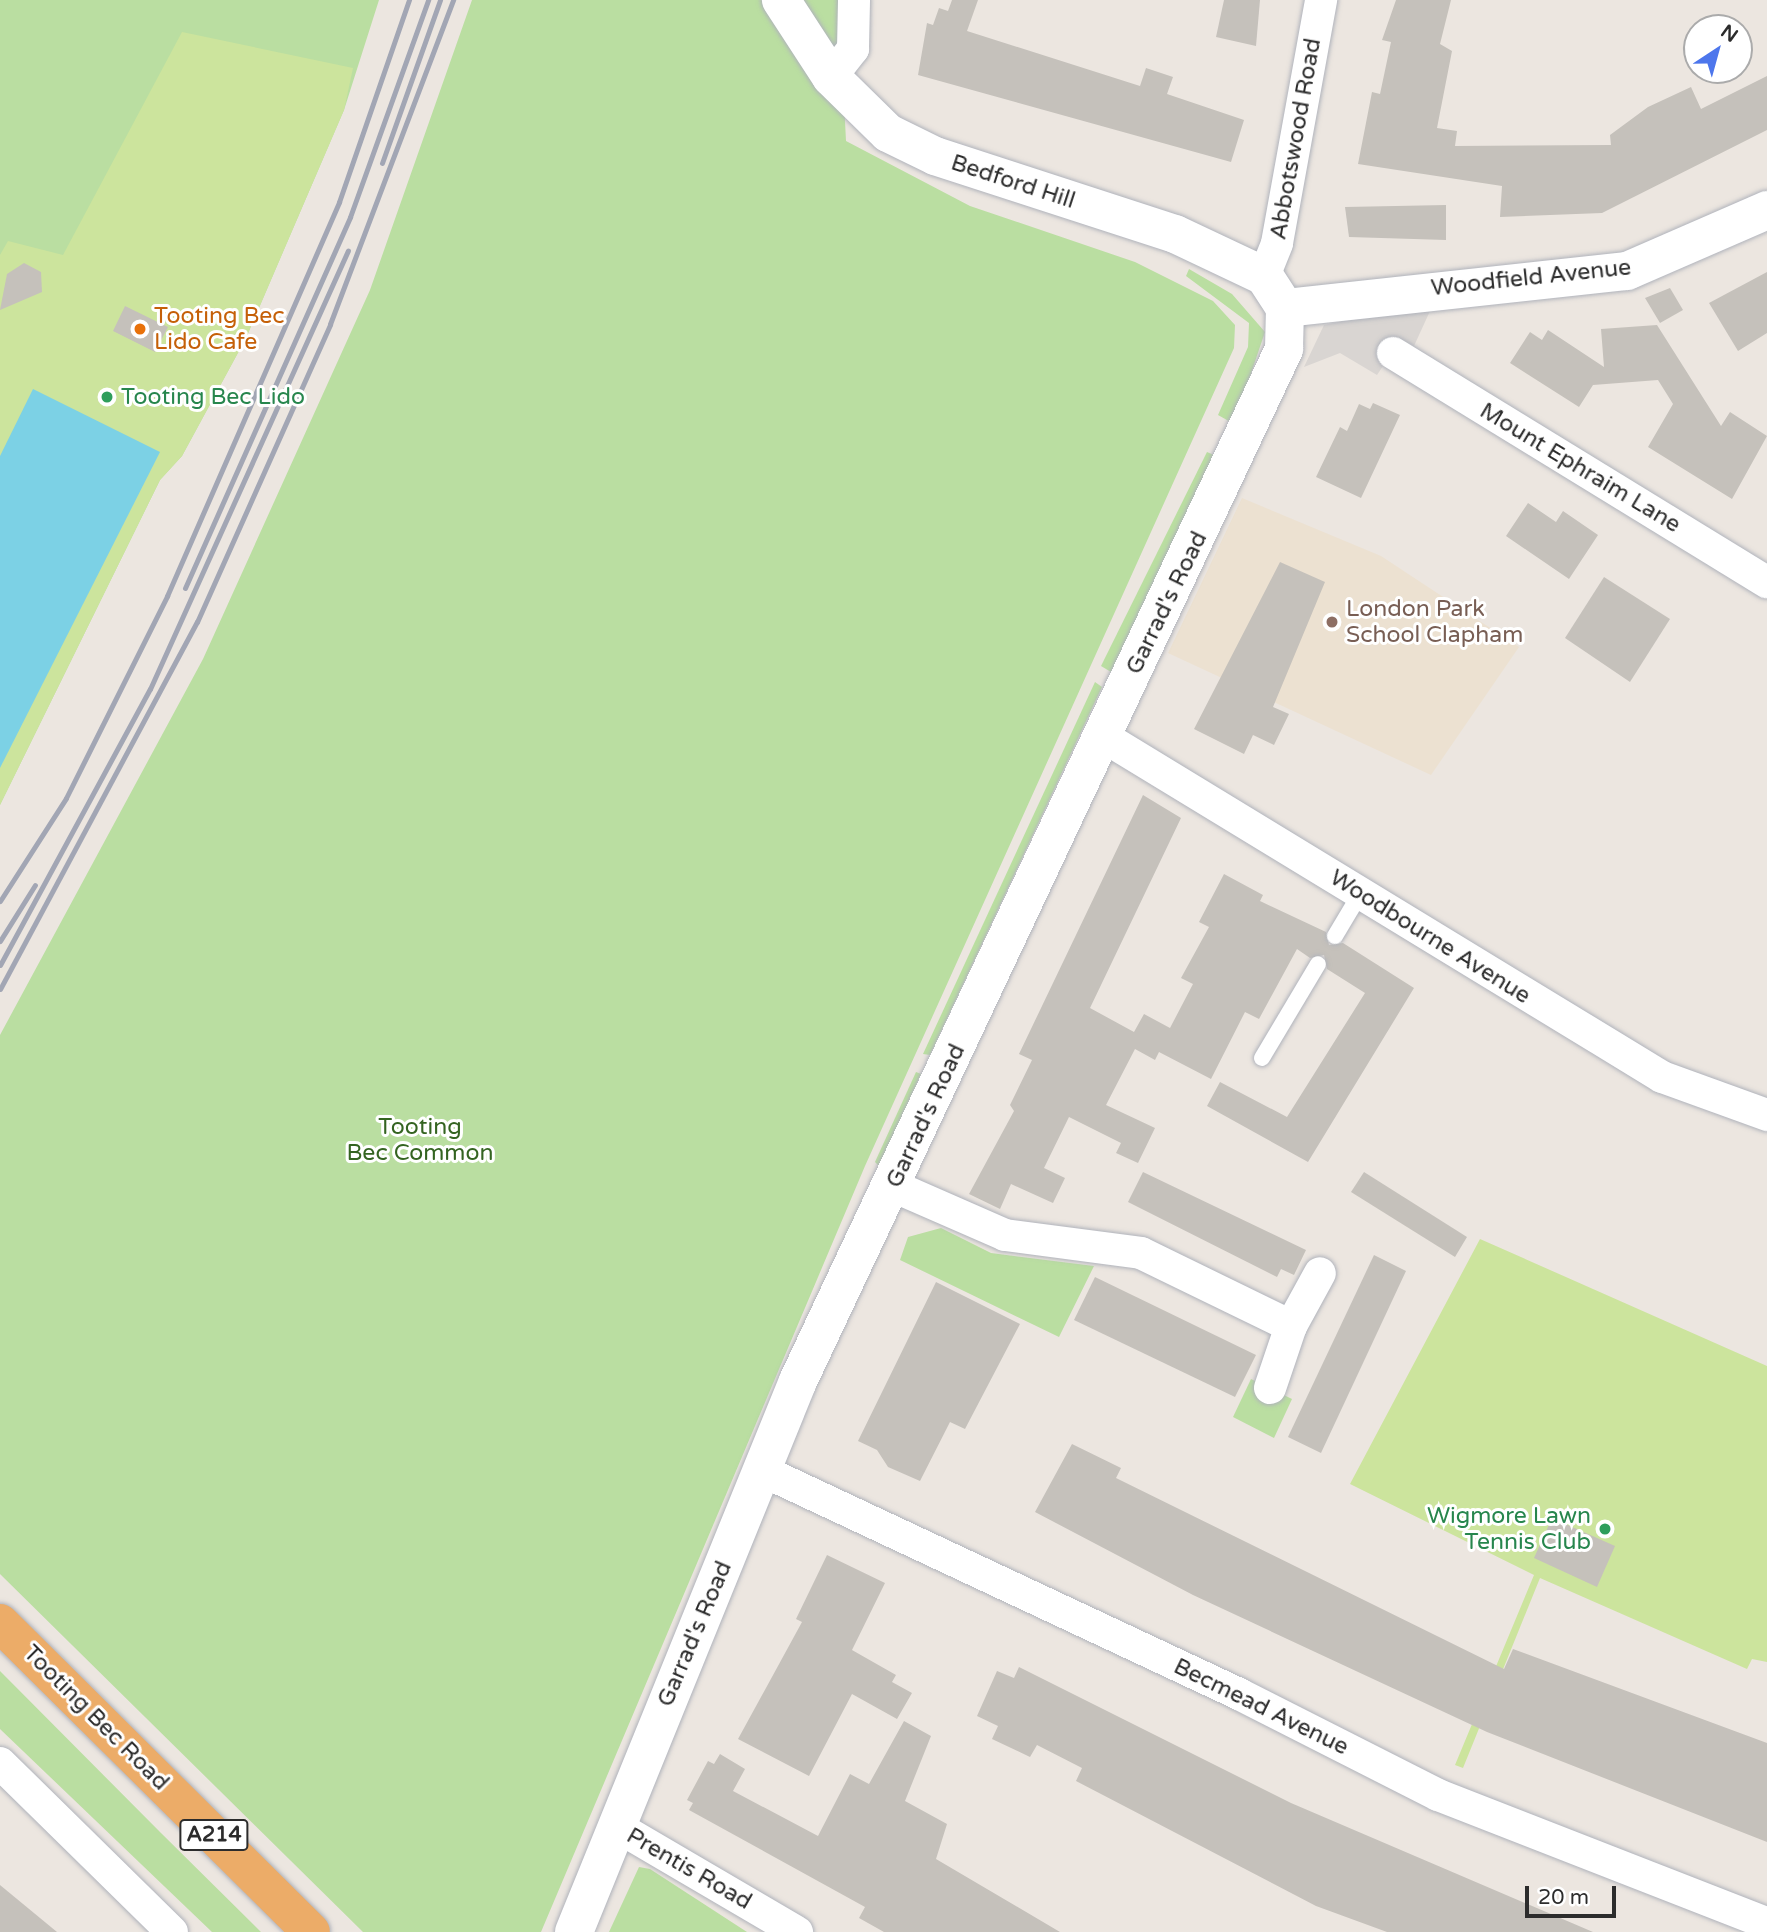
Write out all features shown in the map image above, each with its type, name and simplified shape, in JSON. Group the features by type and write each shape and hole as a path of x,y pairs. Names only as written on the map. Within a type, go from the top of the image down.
{"highway":[{"name":"Tooting Bec Road","path":"0,1623 310,1932"}],"main road":[{"name":"Bedford Hill","path":"780,0 831,77 888,134 935,156 1175,234 1264,276"},
{"name":"Woodfield Avenue","path":"1284,308 1626,271 1767,210"},
{"path":"1264,276 1284,308"},
{"name":"Garrad's Road","path":"574,1932 798,1381 893,1186 1284,349 1284,308"}],"street":[{"path":"831,77 853,49 854,0"},
{"name":"Abbotswood Road","path":"1264,276 1277,243 1321,0"},
{"name":"Mount Ephraim Lane","path":"1393,353 1767,582"},
{"name":"Woodbourne Avenue","path":"1104,737 1662,1077 1767,1115"},
{"path":"893,1186 1005,1235 1141,1253 1290,1326"},
{"path":"1270,1388 1290,1326 1320,1273"},
{"name":"Becmead Avenue","path":"763,1471 1239,1694 1438,1795 1767,1923"},
{"path":"0,1763 172,1932"},
{"name":"Prentis Road","path":"616,1826 797,1932"}],"lane":[{"path":"1335,936 1360,894"},
{"path":"1262,1058 1318,964"}],"shaded area":[{"path":"1406,308 1430,311 1414,346 1401,339 1377,375 1340,353 1304,367 1324,325"},
{"name":"London Park School Clapham","path":"1242,498 1381,556 1519,647 1431,775 1168,653"}],"green space":[{"name":"Tooting Bec Lido","path":"0,0 379,0 344,110 246,338 182,456 160,480 0,805"},
{"name":"Tooting Bec Common","path":"472,0 839,0 846,141 970,206 1135,262 1213,301 1235,325 1234,348 865,1166 541,1932 363,1932 0,1574 0,1035 203,659 370,290"},
{"name":"Tooting Bec Lido","path":"182,32 353,68 344,110 246,338 182,456 160,480 0,805 0,255 8,241 63,255"},
{"path":"1189,269 1232,294 1265,332 1234,424 1218,415 1248,347 1249,323 1186,276"},
{"path":"1207,452 1214,455 1111,672 1101,666"},
{"path":"1095,682 1102,687 930,1055 923,1054"},
{"path":"916,1072 921,1074 879,1166 875,1162"},
{"path":"941,1228 991,1253 1094,1266 1059,1337 900,1260 908,1237"},
{"name":"Wigmore Lawn Tennis Club","path":"1480,1239 1767,1366 1767,1662 1752,1659 1747,1669 1540,1578 1463,1768 1455,1765 1534,1575 1350,1484"},
{"path":"1251,1379 1292,1399 1274,1438 1233,1417"},
{"path":"0,1671 261,1932 212,1932 0,1729"},
{"path":"639,1867 650,1869 747,1932 609,1932"}],"water":[{"path":"33,389 160,452 0,768 0,456"}],"building":[{"path":"952,0 978,0 967,31 1140,86 1146,68 1173,77 1167,94 1244,120 1231,162 918,75 927,23 933,25 939,8 948,11"},
{"path":"1224,0 1260,0 1256,46 1216,37"},
{"path":"1396,0 1451,0 1440,44 1452,51 1437,128 1457,131 1455,146 1611,145 1610,135 1648,107 1691,87 1701,109 1767,76 1767,130 1602,213 1500,217 1502,186 1358,164 1372,92 1380,94 1391,42 1382,40"},
{"path":"1446,205 1446,240 1349,237 1345,207"},
{"path":"24,263 41,272 42,292 0,310 7,274"},
{"path":"1767,272 1767,333 1738,351 1709,303"},
{"path":"1670,288 1683,310 1660,323 1645,298"},
{"name":"Tooting Bec Lido Cafe","path":"125,306 168,327 155,352 113,331"},
{"path":"1657,325 1721,426 1730,412 1767,436 1732,499 1648,447 1673,404 1658,380 1593,385 1579,407 1510,363 1530,332 1542,340 1548,330 1604,367 1601,329"},
{"path":"1373,403 1400,415 1361,498 1316,477 1340,427 1347,431 1359,404 1370,409"},
{"path":"1528,503 1556,522 1563,511 1598,535 1569,579 1506,536"},
{"path":"1280,562 1325,582 1273,707 1289,714 1274,745 1253,735 1244,754 1194,729"},
{"path":"1604,577 1670,619 1630,682 1565,638"},
{"path":"1143,795 1181,818 1090,1008 1134,1032 1144,1014 1170,1028 1193,984 1181,978 1209,927 1199,922 1224,874 1263,895 1260,901 1326,932 1329,945 1343,943 1414,988 1308,1162 1207,1106 1220,1082 1287,1117 1365,993 1327,969 1324,955 1310,958 1297,949 1259,1019 1245,1012 1211,1079 1159,1052 1155,1060 1135,1049 1106,1105 1155,1128 1138,1163 1116,1153 1121,1143 1069,1117 1044,1168 1065,1178 1053,1203 1011,1184 1000,1209 969,1194 1014,1111 1010,1105 1032,1060 1019,1054"},
{"path":"1143,1172 1306,1250 1294,1275 1281,1269 1277,1277 1128,1202"},
{"path":"1364,1172 1467,1237 1455,1257 1351,1192"},
{"path":"1374,1255 1406,1271 1321,1453 1288,1437"},
{"path":"1095,1277 1256,1355 1235,1397 1074,1320"},
{"path":"936,1282 1020,1324 965,1429 950,1422 920,1481 888,1467 877,1450 858,1441"},
{"path":"1072,1444 1121,1468 1116,1478 1504,1669 1513,1649 1767,1743 1767,1842 1487,1732 1193,1595 1035,1512"},
{"path":"1552,1518 1615,1546 1597,1587 1534,1558"},
{"path":"827,1555 885,1583 852,1650 896,1675 892,1682 912,1693 897,1719 852,1694 809,1776 738,1739 802,1622 796,1619"},
{"path":"1019,1667 1291,1803 1593,1932 1387,1932 1316,1906 1076,1781 1082,1768 1037,1745 1030,1757 992,1739 998,1726 977,1716 997,1671 1014,1678"},
{"path":"904,1721 931,1736 905,1801 947,1824 936,1859 1060,1932 884,1932 859,1918 865,1907 689,1810 693,1803 687,1800 708,1761 714,1764 720,1754 745,1769 733,1791 818,1836 850,1774 869,1784"},
{"path":"0,1885 57,1932 0,1932"}],"railway":[{"path":"0,901 66,798 167,596 339,202 409,0"},
{"path":"185,588 350,217 428,0"},
{"path":"382,163 440,0"},
{"path":"0,989 197,622 330,324 453,0"},
{"path":"0,965 150,689 348,251"},
{"path":"0,941 35,885"}],"place":[{"name":"Tooting Bec Lido Cafe","path":"140,329"},
{"name":"Tooting Bec Lido","path":"107,397"},
{"name":"London Park School Clapham","path":"1332,622"},
{"name":"Wigmore Lawn Tennis Club","path":"1605,1529"}]}
